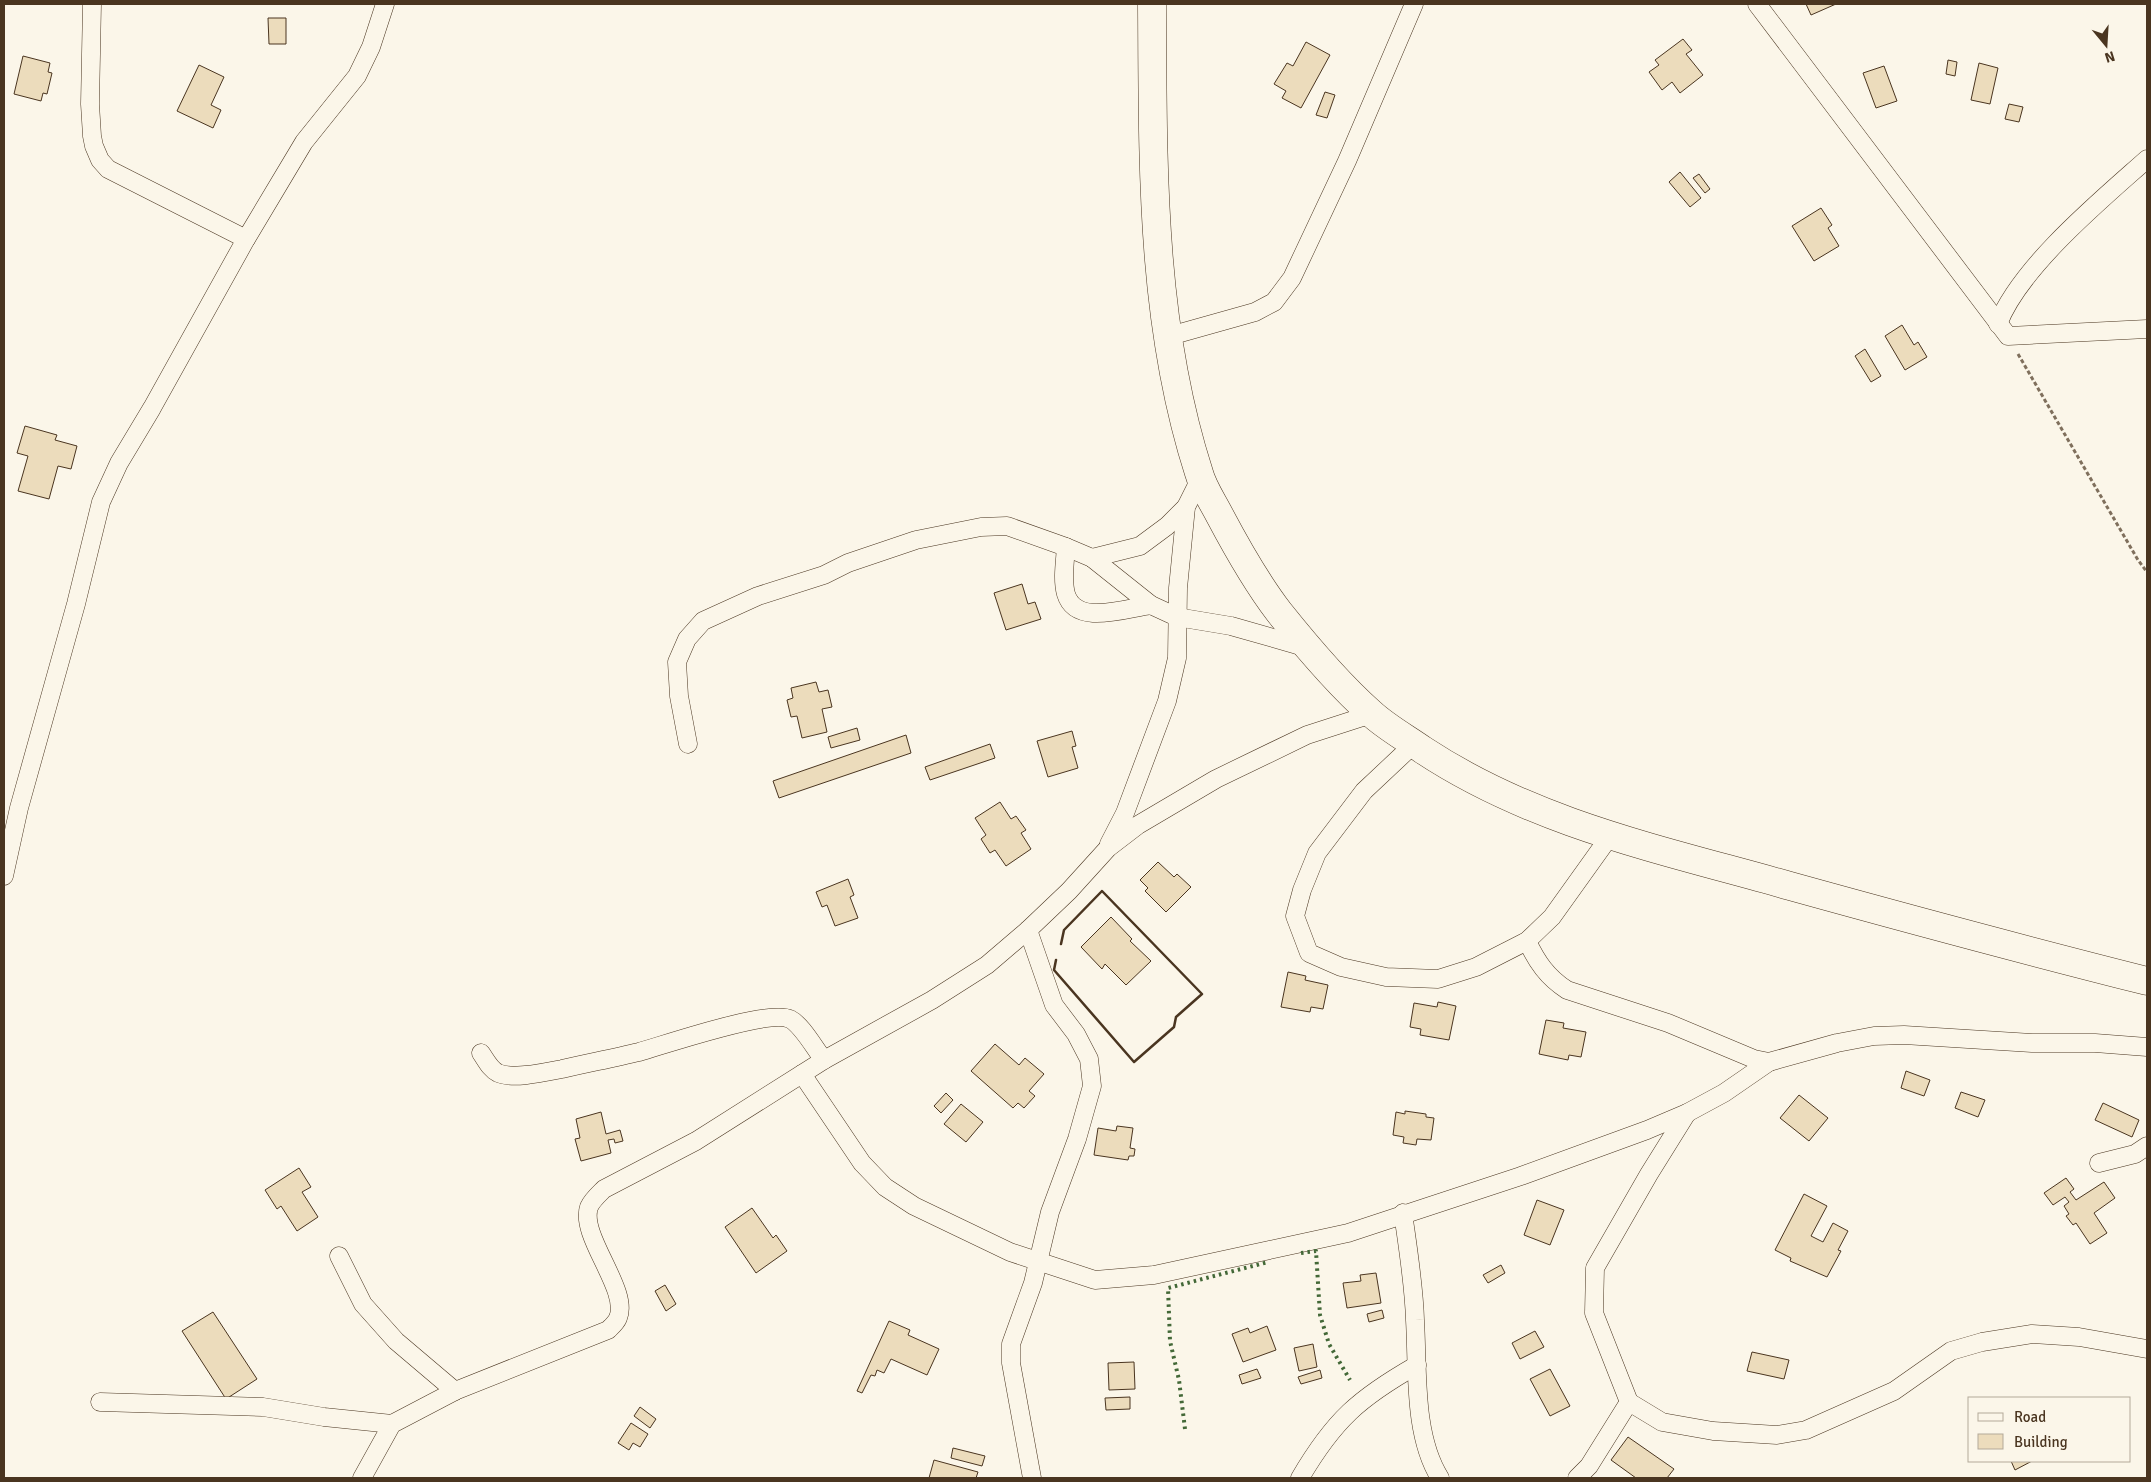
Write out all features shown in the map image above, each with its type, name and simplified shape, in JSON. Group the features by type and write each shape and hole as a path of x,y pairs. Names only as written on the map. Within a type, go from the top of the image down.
{"main road":[{"path":"1152,4 1154,173 1166,337 1184,424 1200,479 1259,584 1308,648 1372,714 1414,744 1477,783 1513,800 1610,836 1976,937 2147,981"}],"street":[{"path":"92,4 90,104 92,136 100,160 108,169 246,238"},
{"path":"4,876 19,808 76,604 102,502 119,463 152,408 246,238 304,142 357,76 371,47 385,4"},
{"path":"1166,337 1255,312 1274,302 1292,278 1347,161 1414,4"},
{"path":"1756,4 2003,330"},
{"path":"2003,330 2003,311 2032,270 2078,223 2147,158"},
{"path":"2003,330 2147,329"},
{"path":"1092,558 1140,546 1167,526 1186,507 1200,479"},
{"path":"1108,848 1125,813 1167,701 1178,658 1178,588 1186,507"},
{"path":"688,744 679,696 677,662 687,639 703,621 758,596 824,575 848,562 916,540 981,526 1007,526 1092,558 1151,605 1177,616 1231,626 1308,648"},
{"path":"1066,547 1064,578 1066,593 1071,606 1081,612 1104,614 1151,605"},
{"path":"362,1478 392,1424 455,1391 537,1360 608,1330 618,1319 620,1308 615,1289 588,1220 589,1207 596,1196 604,1189 696,1141 824,1060 948,990 987,965 1028,930 1108,848 1138,825 1216,779 1307,735 1372,714"},
{"path":"1414,744 1364,791 1316,853 1302,890 1295,916 1309,953 1341,966 1386,977 1438,979 1476,967 1527,942 1552,916 1610,836"},
{"path":"1028,930 1054,1005 1076,1034 1089,1060 1092,1086 1076,1139 1050,1212 1040,1261 1011,1344 1012,1363 1032,1478"},
{"path":"1527,942 1537,962 1553,981 1567,990 1668,1022 1754,1059 1769,1062"},
{"path":"480,1053 492,1069 500,1074 516,1075 546,1072 638,1052 747,1022 776,1017 790,1019 798,1026 824,1060"},
{"path":"802,1074 862,1163 885,1187 914,1206 1010,1252 1095,1280 1154,1275 1348,1233 1521,1176 1687,1113 1724,1093 1769,1062 1837,1043 1874,1036 1904,1035 2032,1043 2095,1043 2147,1047"},
{"path":"1687,1113 1649,1174 1595,1268 1594,1313 1629,1402 1662,1422 1713,1431 1777,1435 1806,1430 1894,1391 1951,1351 1982,1342 2032,1334 2078,1337 2147,1349"},
{"path":"2099,1163 2135,1154 2147,1146"},
{"path":"1403,1214 1413,1292 1417,1365 1425,1447 1440,1478"},
{"path":"339,1256 363,1304 396,1341 455,1391"},
{"path":"1300,1478 1333,1427 1380,1386 1417,1365"},
{"path":"100,1402 263,1407 324,1417 392,1424"},
{"path":"1577,1478 1589,1466 1629,1402"}],"path":[{"path":"2003,330 2133,552 2147,572"}],"building":[{"path":"1806,4 1836,4 1811,15"},
{"path":"268,18 286,18 286,44 269,44"},
{"path":"1683,39 1692,50 1686,54 1703,75 1680,93 1672,82 1662,90 1649,72 1659,65 1655,60"},
{"path":"1306,42 1330,55 1301,108 1282,98 1286,91 1274,84 1287,63 1293,66"},
{"path":"23,56 50,63 48,72 52,73 47,94 43,93 41,101 14,94"},
{"path":"1948,60 1957,62 1955,76 1946,74"},
{"path":"1979,63 1998,68 1990,104 1971,100"},
{"path":"199,65 224,77 211,105 221,110 213,128 177,111"},
{"path":"1884,66 1897,101 1876,108 1863,73"},
{"path":"1325,92 1335,95 1327,118 1316,115"},
{"path":"2009,104 2023,107 2019,122 2005,119"},
{"path":"1680,172 1701,198 1690,207 1669,182"},
{"path":"1699,174 1710,189 1705,193 1693,178"},
{"path":"1821,208 1832,225 1828,228 1839,246 1814,261 1792,226"},
{"path":"1902,325 1914,345 1918,342 1927,357 1905,370 1885,336"},
{"path":"1865,349 1881,376 1871,382 1855,356"},
{"path":"25,426 57,435 55,440 77,446 71,469 58,466 49,499 18,491 28,456 17,453"},
{"path":"1022,584 1028,604 1035,602 1041,619 1006,630 994,593"},
{"path":"816,682 819,692 828,690 832,707 822,709 827,732 802,738 797,716 791,717 787,700 793,698 791,688"},
{"path":"857,728 860,740 831,748 828,737"},
{"path":"1072,731 1076,746 1072,747 1078,768 1048,777 1037,741"},
{"path":"906,735 911,753 779,798 773,781"},
{"path":"990,744 995,758 930,780 925,767"},
{"path":"1000,802 1011,819 1016,816 1026,830 1021,833 1031,849 1006,866 995,850 990,853 981,839 986,835 975,818"},
{"path":"1158,862 1174,877 1177,874 1191,887 1166,912 1145,891 1148,888 1140,880"},
{"path":"848,879 854,895 850,897 858,918 835,926 827,905 822,907 816,892"},
{"path":"1111,917 1132,939 1130,941 1151,961 1126,985 1105,964 1102,969 1081,947"},
{"path":"1288,972 1306,976 1305,980 1328,985 1323,1009 1311,1007 1310,1012 1281,1007"},
{"path":"1438,1002 1456,1006 1449,1040 1420,1035 1421,1029 1410,1027 1414,1003 1437,1007"},
{"path":"1546,1020 1564,1023 1563,1028 1586,1032 1581,1057 1569,1055 1568,1060 1539,1054"},
{"path":"995,1044 1019,1065 1025,1058 1044,1074 1029,1091 1035,1096 1024,1108 1018,1103 1013,1108 971,1071"},
{"path":"1906,1071 1930,1080 1924,1096 1901,1088"},
{"path":"1961,1092 1985,1100 1978,1117 1955,1108"},
{"path":"946,1093 953,1100 941,1113 934,1106"},
{"path":"1799,1095 1828,1118 1809,1141 1780,1118"},
{"path":"2103,1103 2139,1120 2132,1137 2095,1120"},
{"path":"961,1104 983,1122 966,1142 944,1124"},
{"path":"1405,1111 1426,1114 1426,1117 1434,1118 1431,1140 1417,1139 1416,1145 1403,1143 1404,1137 1393,1135 1396,1112 1405,1114"},
{"path":"601,1112 606,1134 620,1130 623,1141 615,1143 614,1139 608,1140 611,1153 581,1161 575,1139 580,1138 576,1119"},
{"path":"1117,1126 1133,1128 1130,1148 1135,1149 1134,1156 1129,1156 1128,1160 1094,1155 1098,1128 1116,1131"},
{"path":"299,1168 311,1187 302,1192 318,1217 297,1231 281,1206 277,1209 265,1190"},
{"path":"2066,1178 2074,1189 2070,1192 2076,1200 2104,1182 2115,1198 2094,1213 2107,1233 2090,1244 2076,1223 2073,1225 2066,1216 2069,1214 2064,1206 2069,1202 2065,1197 2053,1205 2044,1193"},
{"path":"1804,1194 1827,1206 1811,1236 1823,1242 1833,1223 1848,1231 1838,1250 1841,1251 1827,1277 1790,1261 1791,1258 1775,1250"},
{"path":"1537,1200 1564,1210 1550,1245 1524,1235"},
{"path":"752,1208 773,1238 776,1235 787,1251 756,1273 725,1227"},
{"path":"1501,1265 1505,1273 1488,1283 1483,1275"},
{"path":"1376,1273 1381,1303 1347,1308 1343,1283 1361,1281 1360,1275"},
{"path":"665,1285 676,1304 666,1311 655,1291"},
{"path":"1382,1310 1384,1318 1369,1322 1367,1314"},
{"path":"213,1312 257,1379 226,1399 182,1331"},
{"path":"889,1321 910,1330 908,1335 939,1349 927,1375 891,1359 884,1373 877,1370 875,1376 871,1375 862,1393 857,1391"},
{"path":"1267,1326 1276,1350 1243,1362 1232,1334 1248,1328 1250,1333"},
{"path":"1535,1331 1544,1347 1520,1359 1512,1343"},
{"path":"1313,1344 1317,1367 1299,1371 1294,1348"},
{"path":"1752,1352 1789,1360 1784,1379 1747,1371"},
{"path":"1134,1362 1135,1389 1109,1390 1108,1363"},
{"path":"1257,1369 1261,1378 1242,1384 1239,1375"},
{"path":"1550,1369 1570,1406 1550,1416 1530,1379"},
{"path":"1320,1370 1322,1378 1301,1384 1298,1377"},
{"path":"1130,1397 1130,1409 1106,1410 1105,1398"},
{"path":"640,1407 656,1419 650,1428 634,1416"},
{"path":"631,1423 648,1434 640,1447 633,1443 629,1450 618,1443"},
{"path":"1628,1437 1674,1469 1667,1478 1636,1478 1611,1460"},
{"path":"953,1448 985,1456 982,1466 951,1458"},
{"path":"934,1460 978,1472 976,1478 929,1478"},
{"path":"2011,1462 2030,1462 2015,1470"}],"hedge":[{"path":"1301,1253 1316,1251 1320,1315 1329,1344 1350,1380"},
{"path":"1185,1429 1179,1380 1170,1341 1168,1288 1268,1262"}],"wall":[{"path":"1056,960 1054,970 1134,1062 1174,1027 1176,1017 1202,994 1102,891 1064,930 1061,944"}]}
